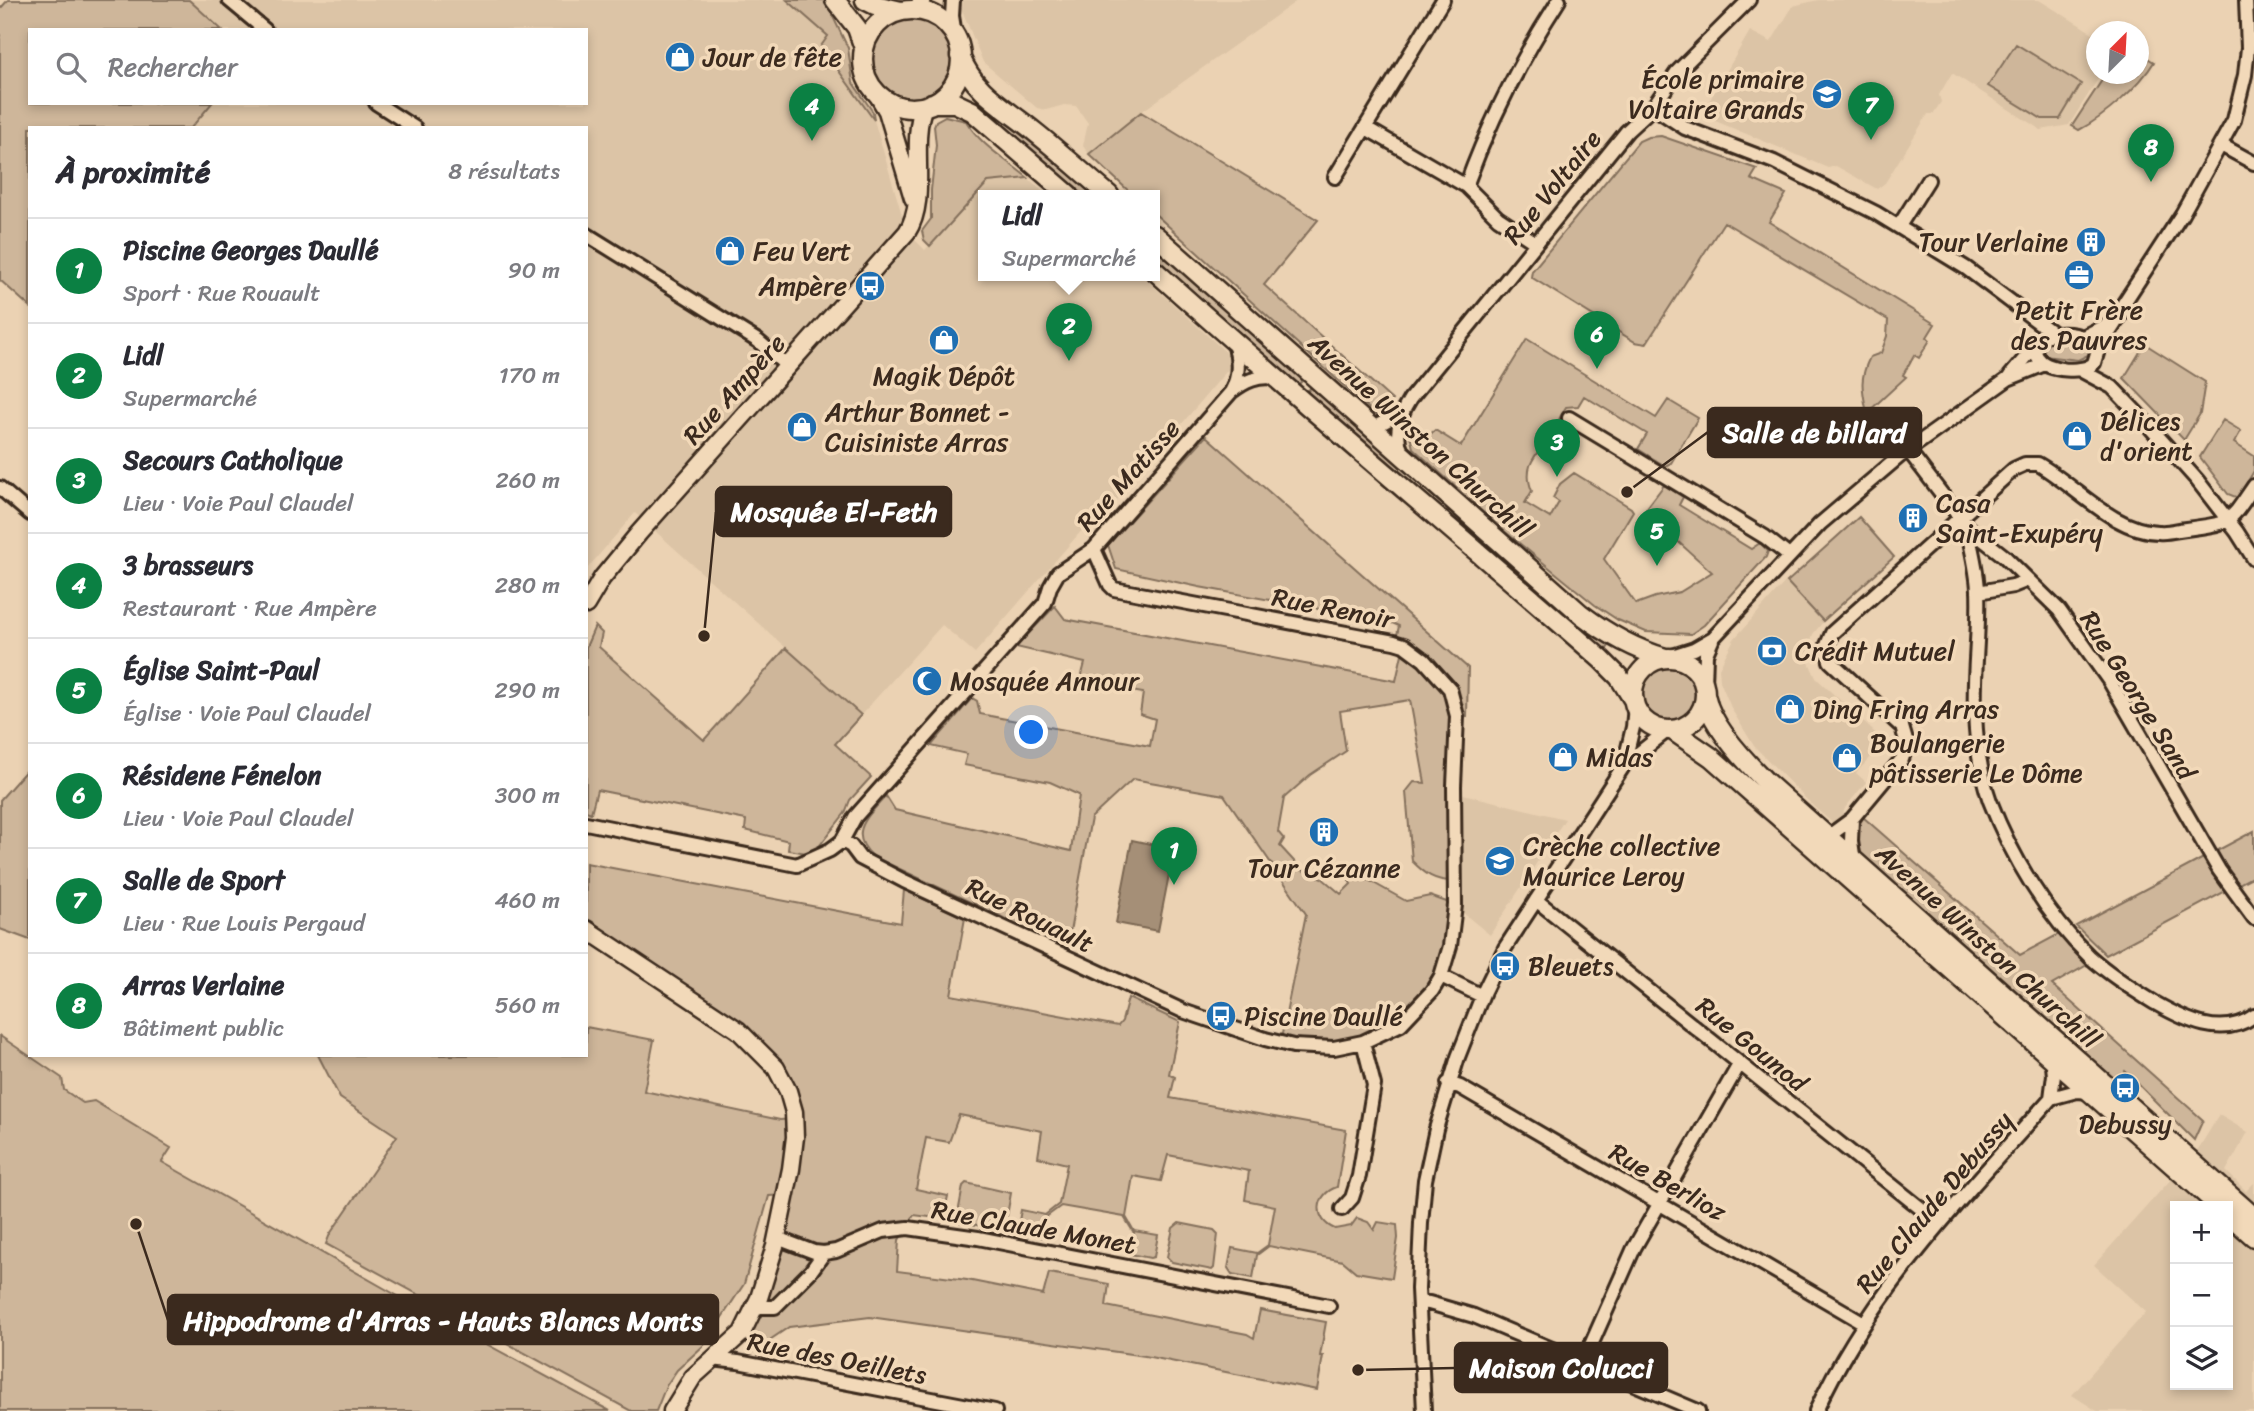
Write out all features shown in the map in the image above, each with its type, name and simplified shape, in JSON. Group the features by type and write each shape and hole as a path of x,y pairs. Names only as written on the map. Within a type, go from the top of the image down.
{"main road":[{"path":"835,0 857,28 864,48 863,67 874,89 888,102 900,106 955,103 972,111 1063,190"},
{"path":"865,0 875,5 912,7 933,15 948,26 955,36 967,74 984,94 1036,133 1103,190"},
{"path":"864,48 875,26 890,15 912,7"},
{"path":"928,104 952,87 958,75 960,56"},
{"name":"Avenue Winston Churchill","path":"1160,239 1581,614 1610,634 1645,652 1667,658"},
{"name":"Avenue Winston Churchill","path":"1160,276 1234,343 1437,515 1602,660 1619,677 1634,703"},
{"path":"1667,658 1682,660 1693,666 1705,691 1702,710 1694,721 1670,730 1649,724 1642,718 1634,703 1633,687 1639,674 1649,664 1667,658"},
{"name":"Avenue Winston Churchill","path":"1705,691 1714,720 1753,768 1854,862 2254,1217"},
{"name":"Avenue Winston Churchill","path":"1670,730 1711,757 2213,1201"},
{"path":"2233,1218 2254,1237"}],"street":[{"path":"229,0 263,28"},
{"path":"953,0 955,36"},
{"path":"1335,177 1443,0"},
{"path":"1466,186 1501,100 1533,40 1559,0"},
{"path":"2082,371 2090,368 2120,316 2122,306 2182,214 2234,120 2245,75 2248,48 2246,0"},
{"name":"Rue Voltaire","path":"1373,428 1401,413 1627,131 1653,107 1677,72 1744,1"},
{"path":"874,89 887,111 915,205"},
{"name":"Rue Ampère","path":"588,602 602,578 639,533 907,232 913,218 920,162 917,128 928,104"},
{"path":"379,105 412,126"},
{"path":"1653,107 1685,128 1774,162 1899,226 1976,276 2053,334"},
{"path":"1366,128 1466,186 1499,218 1536,243"},
{"path":"2221,145 2254,163"},
{"path":"1899,226 1928,180"},
{"path":"588,235 758,341 787,366"},
{"path":"2021,312 2036,345 2039,359 2045,364 2082,371 2112,387 2177,456 2229,521 2254,559"},
{"path":"2083,337 2109,325 2120,316"},
{"path":"2008,379 2044,336 2053,334 2083,337 2091,341 2112,387"},
{"path":"1231,392 1238,377 1239,361 1234,343"},
{"path":"1667,658 1694,649 1713,638 1820,524 1908,450 2008,379 2045,364"},
{"path":"1231,392 1252,379 1275,378"},
{"name":"Rue Matisse","path":"842,841 855,817 1045,603 1058,573 1094,549 1231,392"},
{"path":"1401,413 1398,440 1402,454"},
{"path":"1569,418 1765,537 1789,556"},
{"name":"Rue George Sand","path":"1908,450 1963,523 1990,544 2059,610 2110,682 2212,859 2254,918"},
{"path":"1822,833 1833,833 1852,819 1902,759 1906,749 1906,739 1898,722 1830,661 1827,645 1832,633 1963,523 2014,469 2025,464 2038,464 2123,524 2159,533 2229,521 2254,486"},
{"path":"0,488 28,512"},
{"path":"1963,523 1975,560 1978,592 1975,712 1980,761 1990,800 2020,864 2061,924 2090,957 2134,990 2193,1022 2218,1027 2236,1024 2254,1016"},
{"name":"Rue Renoir","path":"1094,549 1114,589 1394,642 1404,645 1424,660 1450,688 1457,716 1454,786 1455,905 1450,946 1441,976"},
{"path":"1978,592 2013,586 2028,580"},
{"path":"1705,691 1706,654 1713,638"},
{"path":"1624,765 1633,727 1634,703"},
{"path":"1424,1411 1419,1302 1421,1223 1425,1180 1448,1083 1482,996 1505,948 1624,765 1670,730"},
{"path":"1852,819 1854,862"},
{"path":"588,823 797,865 830,850 842,841"},
{"name":"Rue Rouault","path":"842,841 851,846 860,858 904,881 1183,1011 1251,1035 1293,1046 1334,1048 1363,1042 1401,1024 1432,991 1441,976"},
{"name":"Rue Gounod","path":"1536,900 1939,1223"},
{"path":"588,930 738,1030 776,1068 788,1091 794,1112 795,1138 777,1238 769,1271 755,1307 742,1334 693,1377 672,1411"},
{"path":"588,941 730,1038 749,1043"},
{"path":"1441,976 1482,996"},
{"path":"1342,1209 1352,1198 1359,1176 1374,1085 1363,1042"},
{"path":"2052,1057 2054,1075 2051,1098 2077,1091 2091,1092"},
{"path":"1583,1363 1621,1272 1740,1063"},
{"name":"Rue Berlioz","path":"1448,1083 1471,1093 1864,1323"},
{"name":"Rue Claude Debussy","path":"1816,1411 1864,1323 1900,1270 2051,1098"},
{"name":"Rue Claude Monet","path":"824,1253 883,1231 908,1228 978,1238 1329,1306"},
{"path":"777,1238 824,1253"},
{"path":"755,1307 775,1307 811,1271 824,1253"},
{"path":"1419,1302 1474,1316 1698,1411"},
{"name":"Rue des Oeillets","path":"712,1359 995,1411"}],"shaded area":[{"path":"8,0 189,0 220,28 28,28 28,105 210,105 193,126 28,126 28,305 0,280 0,9"},
{"path":"189,0 787,0 828,37 821,47 874,120 907,232 925,250 978,193 978,281 1148,281 1230,356 1231,366 1098,522 1090,521 975,653 942,625 861,715 635,513 588,568 588,126 193,126 210,105 588,105 588,28 220,28"},
{"path":"787,0 824,0 827,4 848,48 853,83 873,112 874,120 821,46 828,36"},
{"path":"963,0 1298,0 1141,112 1089,154 1083,146 1088,123 1076,106 1064,105 1046,110 1037,108 983,62 962,10"},
{"name":"École primaire Voltaire Grands","path":"1818,0 2039,0 2086,29 2086,84 2095,84 2069,125 2041,130 1952,73 1939,95 1941,102 1933,114 1928,114 1885,183 1877,189 1836,166 1828,168 1701,115 1750,31 1771,42 1793,6"},
{"path":"912,18 927,21 940,30 949,43 952,58 949,73 940,86 927,95 912,98 897,95 884,86 875,73 872,58 875,43 884,30 897,21"},
{"path":"2016,44 2081,84 2060,119 2042,119 1988,86"},
{"path":"2099,84 2137,84 2089,124 2079,130 2072,126"},
{"path":"978,99 1089,190 1073,190 974,103"},
{"path":"1141,112 1318,220 1264,285 1392,400 1380,415 1376,415 1160,219 1160,190 1128,190 1089,154"},
{"path":"945,116 966,121 986,145 1028,178 988,182 930,246 924,240 922,231 931,219 936,121"},
{"path":"1661,136 1757,169 1751,179 1786,194 1769,222 1935,324 1927,337 1930,340 1919,358 1914,355 1903,375 1906,377 1867,413 1863,391 1864,372 1870,357 1881,353 1887,336 1888,320 1724,222 1646,344 1635,342 1531,277 1532,271 1639,141"},
{"path":"1028,178 1041,190 981,190 988,182"},
{"path":"1160,250 1305,378 1297,386 1160,267"},
{"path":"1527,339 1656,418 1668,400 1698,418 1671,463 1665,466 1638,449 1647,434 1584,396 1578,406 1566,407 1552,433 1533,458 1529,470 1532,491 1525,503 1550,518 1559,502 1553,498 1560,484 1574,473 1631,508 1633,511 1604,559 1636,604 1680,592 1712,572 1674,538 1642,526 1646,509 1664,485 1683,497 1679,505 1751,549 1760,543 1768,551 1766,557 1704,625 1691,634 1646,632 1618,620 1595,605 1497,525 1413,448 1410,436 1412,426 1428,436 1435,430 1461,446"},
{"path":"2046,342 2086,345 2090,350 2088,355 2078,360 2044,356 2040,350"},
{"path":"2145,344 2205,382 2200,414 2184,440 2124,378"},
{"path":"1313,385 1579,623 1610,644 1605,652 1306,393"},
{"path":"2223,420 2241,431 2234,443 2254,456 2254,471 2238,498 2228,494 2200,457"},
{"path":"1206,436 1468,668 1467,716 1457,716 1453,881 1430,876 1412,861 1406,792 1414,782 1425,783 1410,700 1340,711 1346,751 1310,775 1284,798 1278,832 1284,839 1280,846 1302,870 1322,878 1341,894 1351,884 1349,880 1361,876 1406,901 1430,896 1455,905 1441,976 1414,1012 1363,1042 1280,1044 1306,914 1224,795 1133,779 1091,818 1067,948 1050,944 1000,916 874,857 862,841 863,825 886,796 895,810 1071,851 1079,795 1050,782 964,765 967,754 931,746 972,698 977,701 980,714 1150,746 1155,719 1140,714 1143,693 1080,682 1085,663 1016,647 1055,606 1065,619 1396,681 1404,645 1397,635 1399,626 1390,622 1116,569 1108,545"},
{"path":"1859,517 1894,557 1823,621 1787,582"},
{"path":"1786,581 1823,622 1813,634 1808,649 1808,660 1816,678 1885,742 1856,773 1866,782 1845,808 1839,825 1835,825 1814,807 1754,746 1732,710 1720,681 1719,668 1734,639"},
{"path":"595,626 602,633 599,647 704,740 786,648 861,715 835,744 871,777 850,800 845,813 813,854 788,850 789,841 745,830 746,820 597,790 591,813 588,812 588,642"},
{"path":"1669,667 1688,675 1696,694 1688,713 1669,721 1650,713 1642,694 1650,675"},
{"path":"28,768 28,939 0,929 0,800"},
{"name":"Crèche collective Maurice Leroy","path":"1463,794 1565,819 1490,935 1462,912"},
{"path":"1863,817 2020,955 2059,934 2087,965 2052,985 2203,1120 2194,1140 2125,1071 2114,1084 1862,856 1856,833"},
{"path":"2254,831 2254,876 2106,955 2076,926"},
{"path":"1132,840 1174,849 1158,931 1116,923"},
{"path":"588,863 901,923 904,890 965,918 951,995 1118,1026 1128,998 1180,1022 1169,1074 1175,1077 1170,1098 1346,1130 1337,1187 1324,1195 1320,1214 1328,1225 1335,1229 1351,1226 1357,1218 1368,1222 1374,1230 1378,1222 1397,1225 1398,1238 1392,1278 1356,1272 1343,1261 1269,1246 1257,1255 1253,1278 1232,1274 1228,1268 1232,1248 1257,1253 1268,1245 1275,1206 1245,1200 1249,1171 1168,1155 1161,1181 1133,1176 1126,1217 1134,1231 1158,1235 1154,1257 1130,1254 1134,1233 1124,1217 1061,1206 1046,1217 1042,1237 1022,1234 1018,1226 1021,1210 1045,1215 1059,1204 1067,1164 1038,1157 1042,1131 959,1115 949,1142 926,1138 916,1189 948,1196 944,1214 937,1218 914,1215 899,1240 897,1271 967,1280 1043,1295 1049,1273 1109,1284 1106,1306 1247,1334 1254,1338 1260,1310 1326,1322 1317,1390 1145,1356 870,1317 789,1327 752,1352 742,1333 784,1195 769,1196 744,1284 703,1346 677,1370 666,1386 656,1411 631,1411 326,1244 330,1234 397,1136 340,1098 319,1057 588,1057 588,1027 654,1040 644,1091 780,1120 794,1119 788,1091 749,1043 753,1033 652,963 588,924"},
{"path":"0,1036 62,1078 64,1090 83,1103 94,1101 171,1148 162,1162 405,1300 610,1411 0,1411"},
{"path":"2219,1115 2248,1132 2226,1171 2246,1191 2254,1183 2254,1411 2097,1411 2072,1395 2146,1312 2094,1265 2199,1148"},
{"path":"966,1183 1011,1193 1005,1227 1001,1229 959,1222 957,1219 963,1186"},
{"path":"1179,1223 1214,1230 1218,1234 1212,1270 1172,1262 1167,1257 1173,1228"}],"place":[{"name":"Jour de fête","path":"680,57"},
{"name":"École primaire Voltaire Grands","path":"1827,94"},
{"name":"Salle de Sport","path":"1871,140"},
{"name":"3 brasseurs","path":"812,141"},
{"name":"Arras Verlaine","path":"2151,182"},
{"name":"Tour Verlaine","path":"2091,242"},
{"name":"Feu Vert","path":"730,251"},
{"name":"Petit Frère des Pauvres","path":"2079,275"},
{"name":"Ampère","path":"870,286"},
{"name":"Magik Dépôt","path":"944,340"},
{"name":"Lidl","path":"1069,361"},
{"name":"Résidene Fénelon","path":"1597,369"},
{"name":"Arthur Bonnet - Cuisiniste Arras","path":"802,427"},
{"name":"Délices d'orient","path":"2077,436"},
{"name":"Secours Catholique","path":"1557,477"},
{"name":"Salle de billard","path":"1627,492"},
{"name":"Casa Saint-Exupéry","path":"1913,518"},
{"name":"Église Saint-Paul","path":"1657,566"},
{"name":"Mosquée El-Feth","path":"704,636"},
{"name":"Crédit Mutuel","path":"1772,651"},
{"name":"Mosquée Annour","path":"927,681"},
{"name":"Ding Fring Arras","path":"1790,709"},
{"name":"Midas","path":"1563,757"},
{"name":"Boulangerie pâtisserie Le Dôme","path":"1847,758"},
{"name":"Tour Cézanne","path":"1324,832"},
{"name":"Crèche collective Maurice Leroy","path":"1500,861"},
{"name":"Piscine Georges Daullé","path":"1174,885"},
{"name":"Bleuets","path":"1505,966"},
{"name":"Piscine Daullé","path":"1221,1016"},
{"name":"Debussy","path":"2125,1088"},
{"name":"Hippodrome d'Arras - Hauts Blancs Monts","path":"136,1224"},
{"name":"Maison Colucci","path":"1358,1370"}]}
